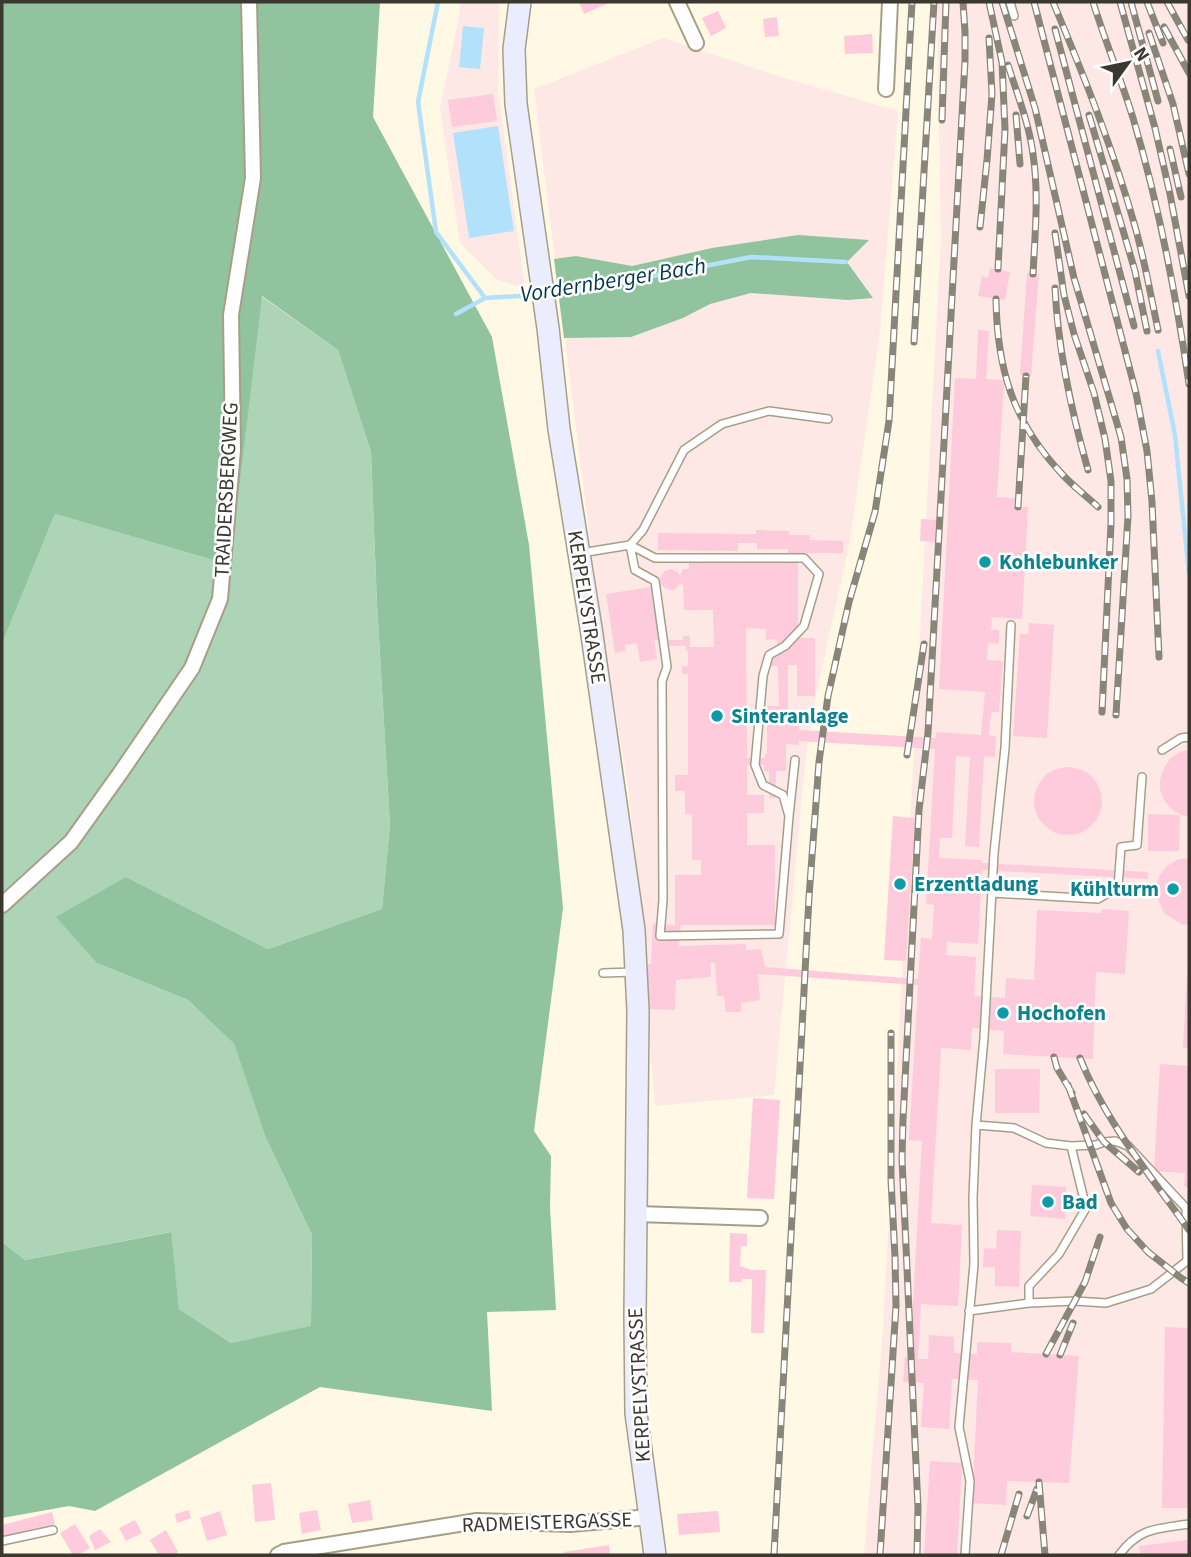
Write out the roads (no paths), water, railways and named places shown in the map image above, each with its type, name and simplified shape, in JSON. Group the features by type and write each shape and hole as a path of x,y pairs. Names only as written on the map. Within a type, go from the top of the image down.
{"main road":[{"name":"KERPELYSTRASSE","path":"520,2 514,49 516,104 548,328 559,429 591,628 634,930 637,972 636,1413 655,1555"}],"street":[{"name":"TRAIDERSBERGWEG","path":"2,905 71,842 121,772 192,668 220,598 233,450 231,315 253,178 249,2"},
{"path":"677,2 696,43"},
{"path":"886,89 890,2"},
{"path":"636,1214 760,1218"},
{"name":"RADMEISTERGASSE","path":"278,1555 477,1521 570,1524 650,1517"}],"lane":[{"path":"1010,2 1014,16"},
{"path":"630,545 643,530 684,450 722,424 769,411 828,419"},
{"path":"578,553 630,545 655,558 804,558 819,574 804,626 785,646 769,655 763,676 755,765 763,785 783,795 789,816"},
{"path":"630,545 635,569 654,581 667,667 662,681 663,900 660,936 779,934 795,760"},
{"path":"965,1555 970,1481 959,1427 974,1264 976,1125 985,1027 994,853 1006,748 1011,625"},
{"path":"1162,750 1181,737 1189,737"},
{"path":"992,893 1098,899 1118,887 1121,847 1137,845 1142,777"},
{"path":"603,972 637,972"},
{"path":"969,1311 1029,1303 1106,1303 1151,1289 1188,1261 1186,1208 1128,1146 1115,1141 1071,1146 1046,1143 1014,1128 976,1125"},
{"path":"1029,1303 1028,1286 1059,1254 1086,1208 1071,1146"},
{"path":"1119,1555 1127,1545 1147,1531 1189,1524"},
{"path":"2,1541 53,1530"}],"water":[{"path":"463,26 484,28 480,69 459,67"},
{"path":"498,126 514,231 469,238 453,133"}],"waterway":[{"name":"Vordernberger Bach","path":"438,2 418,102 436,232 485,298 536,295"},
{"name":"Vordernberger Bach","path":"548,294 751,257 846,262"},
{"path":"456,314 485,298"},
{"name":"Vordernberger Bach","path":"1158,351 1175,435 1189,574"}],"railway":[{"path":"774,1555 809,897 819,762 828,696 849,602 875,512 889,421 912,2"},
{"path":"914,342 934,2"},
{"path":"942,120 946,2"},
{"path":"917,1555 918,1508 902,1159 903,1119 919,810 928,733 965,61 963,2"},
{"path":"989,2 1002,62 1005,129 998,269"},
{"path":"1002,2 1035,108 1074,278 1121,437 1127,479 1128,516 1116,715"},
{"path":"1034,2 1136,393 1147,451 1152,502 1159,657"},
{"path":"1053,2 1118,171 1139,242 1158,330"},
{"path":"1093,2 1133,118 1151,184 1189,384"},
{"path":"1120,2 1155,128 1189,296"},
{"path":"1131,2 1158,101"},
{"path":"1147,2 1163,43"},
{"path":"1167,2 1188,40"},
{"path":"1164,27 1189,73"},
{"path":"1055,29 1134,326"},
{"path":"1149,33 1173,104 1189,174"},
{"path":"980,227 992,94 989,38"},
{"path":"1008,65 1029,131 1035,169 1033,274"},
{"path":"1016,115 1020,164"},
{"path":"1089,115 1135,271 1147,331"},
{"path":"1170,149 1181,197"},
{"path":"1055,233 1064,295 1094,393 1111,481 1102,712"},
{"path":"1055,288 1066,380 1088,470"},
{"path":"996,299 1004,371 1020,414 1045,454 1066,478 1098,507"},
{"path":"1018,507 1026,376"},
{"path":"907,755 924,644"},
{"path":"880,1555 896,1306 891,1180 891,1033"},
{"path":"1054,1057 1057,1068 1072,1093"},
{"path":"1080,1058 1115,1126 1189,1230"},
{"path":"1068,1085 1111,1203 1127,1229 1148,1252 1189,1283"},
{"path":"1084,1114 1104,1142 1139,1172"},
{"path":"1046,1354 1085,1282 1100,1237"},
{"path":"1060,1355 1073,1323"},
{"path":"1039,1482 1045,1555"},
{"path":"1027,1516 1037,1489"},
{"path":"1001,1555 1019,1494"}],"place":[{"name":"Kohlebunker","path":"985,562"},
{"name":"Sinteranlage","path":"717,716"},
{"name":"Erzentladung","path":"900,884"},
{"name":"Kühlturm","path":"1173,889"},
{"name":"Hochofen","path":"1003,1013"},
{"name":"Bad","path":"1048,1202"}]}
